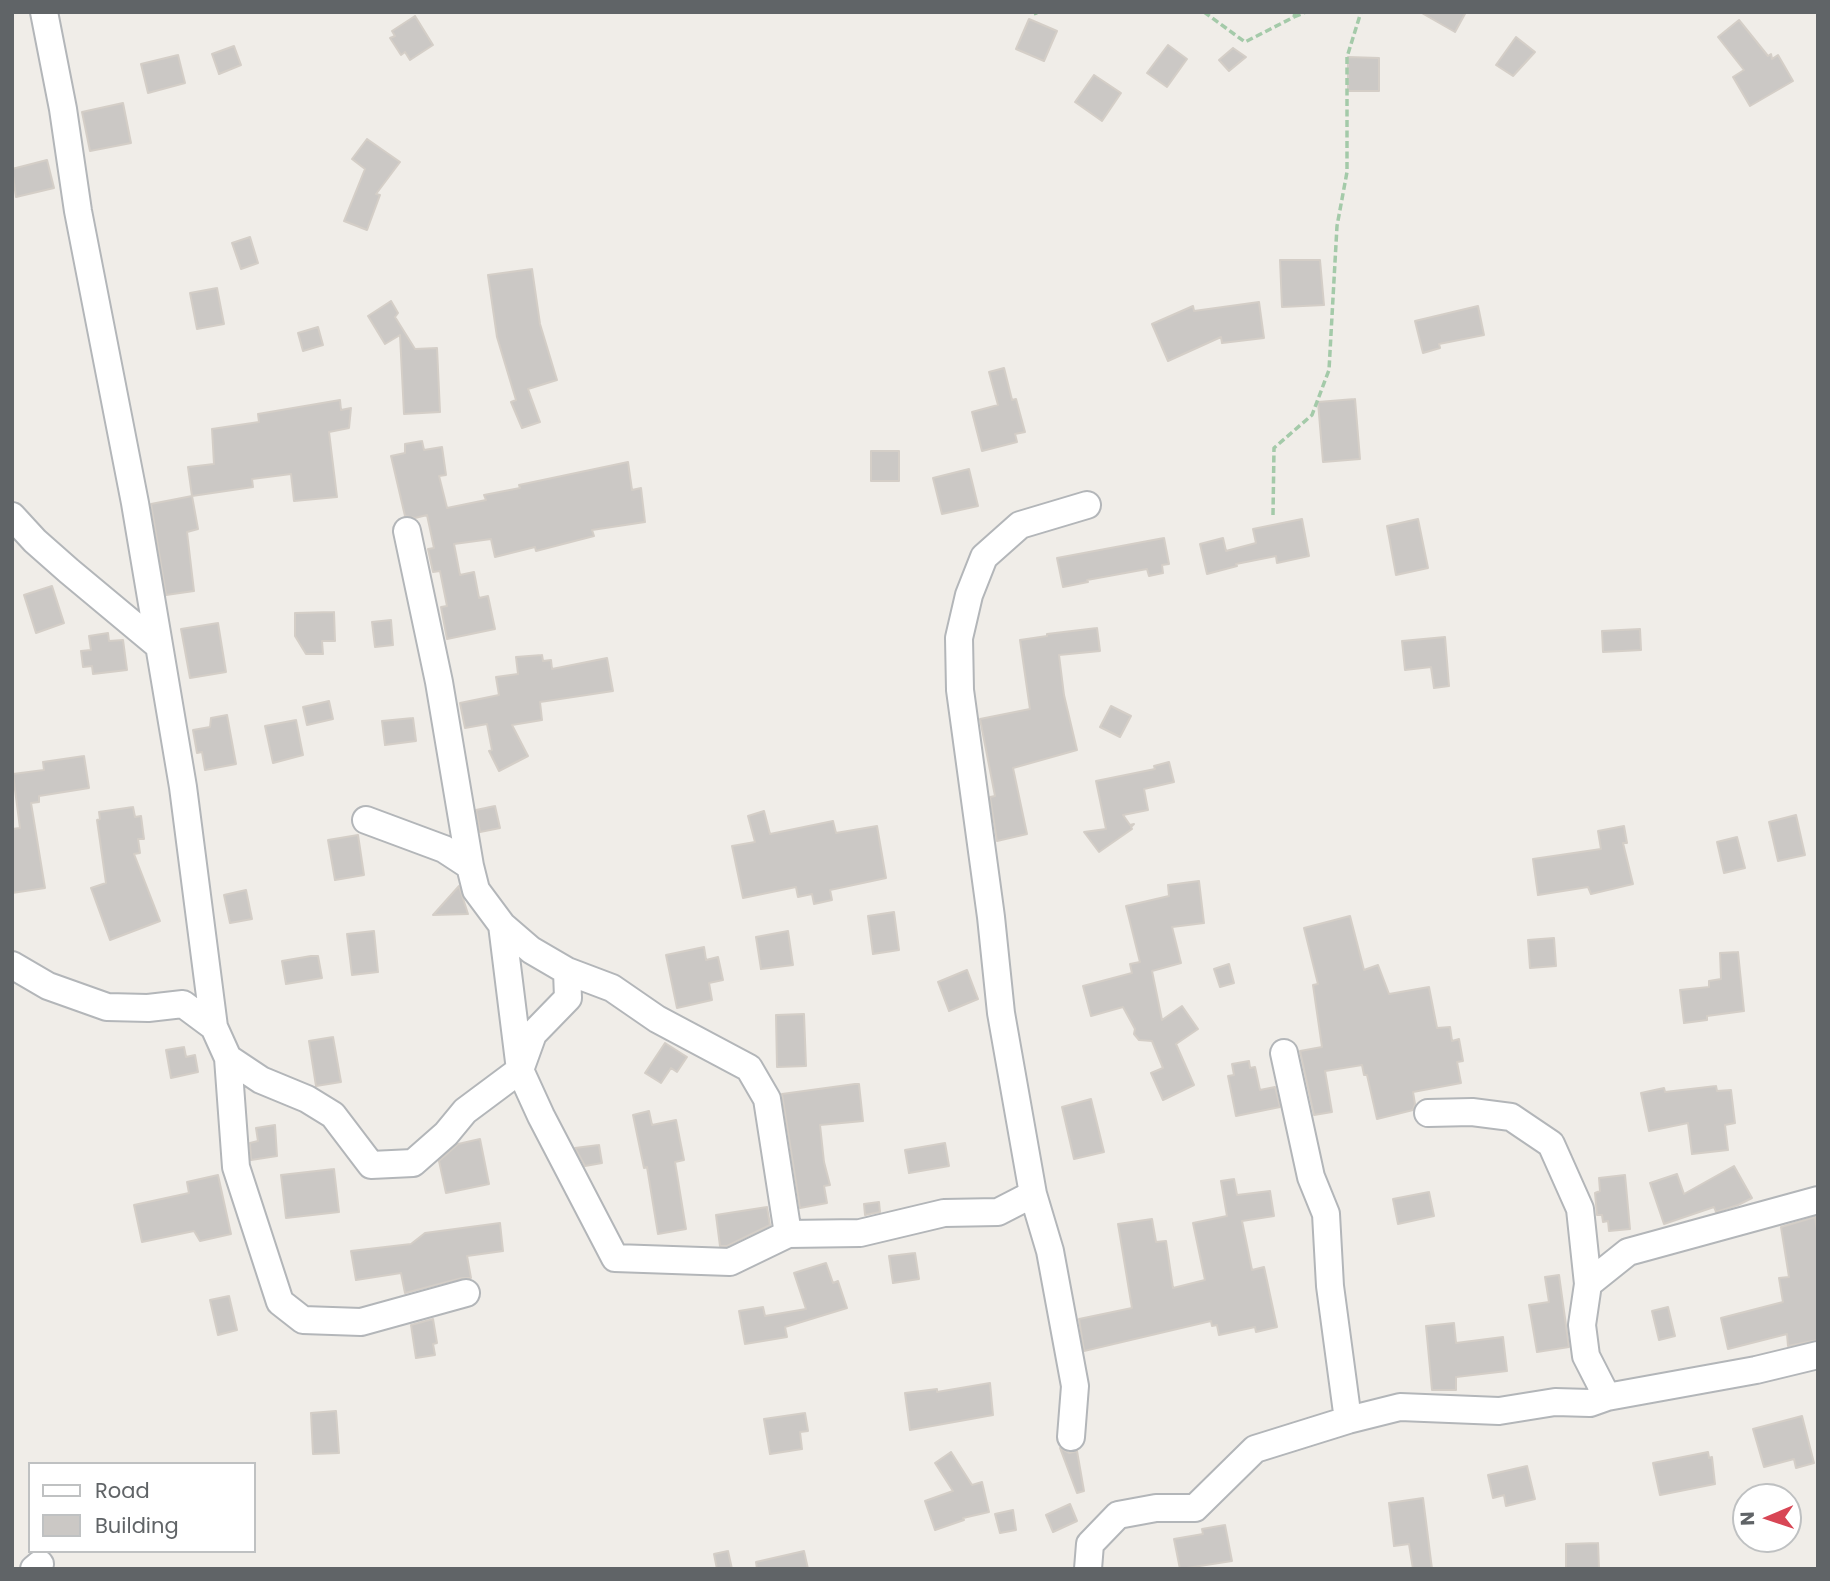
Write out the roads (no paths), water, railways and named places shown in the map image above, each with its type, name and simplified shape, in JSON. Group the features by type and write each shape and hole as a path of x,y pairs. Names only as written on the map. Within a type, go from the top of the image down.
{"street":[{"path":"44,12 63,109 78,211 135,503 183,787 214,1027 228,1058 236,1167 280,1302 303,1320 361,1322 466,1293"},
{"path":"1071,1437 1075,1386 1049,1251 1034,1194 1001,1013 960,690 959,638 969,595 984,557 1020,525 1087,505"},
{"path":"12,516 35,541 159,646"},
{"path":"407,531 439,681 476,890 502,925 531,950 567,971 611,988 657,1018 749,1068 767,1099 788,1234"},
{"path":"366,820 444,849 470,866"},
{"path":"502,925 520,1070 615,1258 730,1262 788,1234 860,1233 944,1213 998,1212 1034,1194"},
{"path":"12,965 48,986 107,1007 148,1008 183,1004 214,1027"},
{"path":"228,1058 261,1080 307,1099 333,1115 371,1165 413,1163 446,1134 465,1111 520,1070 533,1034 568,998 567,971"},
{"path":"1283,1053 1311,1177 1326,1214 1330,1286 1348,1420"},
{"path":"1428,1113 1472,1112 1511,1117 1551,1144 1580,1209 1588,1284 1582,1325 1586,1356 1607,1397"},
{"path":"1588,1284 1628,1252 1818,1200"},
{"path":"1088,1569 1090,1544 1118,1515 1156,1508 1195,1508 1255,1449 1348,1420 1400,1407 1499,1411 1555,1402 1590,1404 1607,1397 1756,1370 1818,1355"}]}
